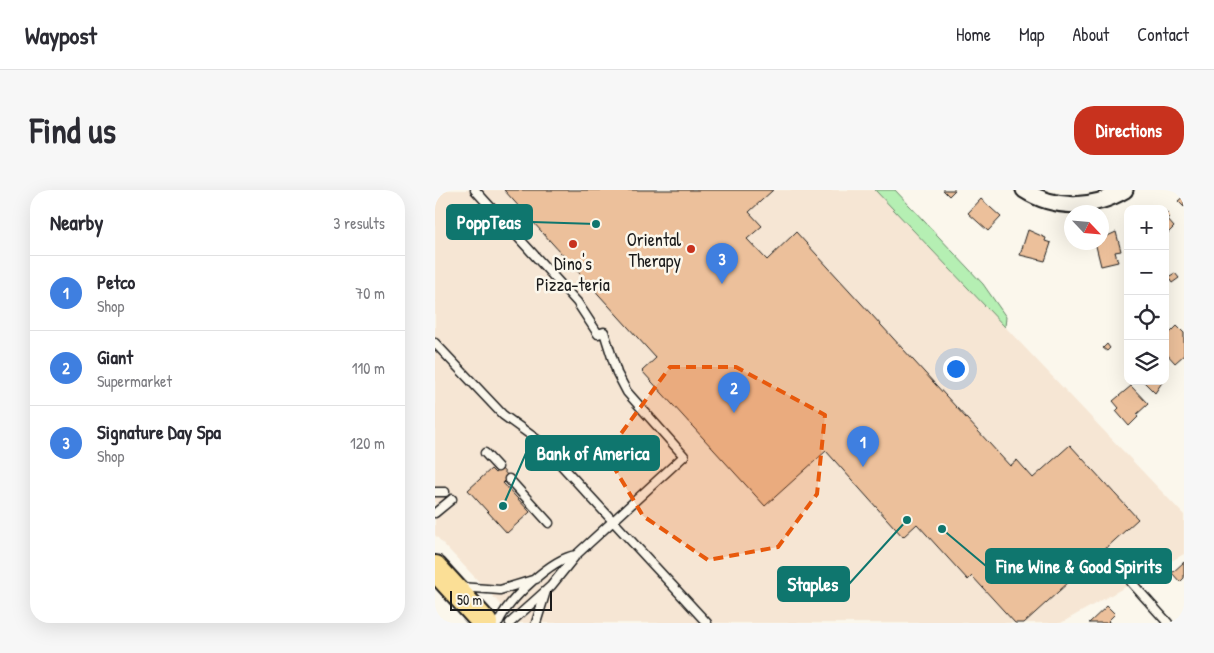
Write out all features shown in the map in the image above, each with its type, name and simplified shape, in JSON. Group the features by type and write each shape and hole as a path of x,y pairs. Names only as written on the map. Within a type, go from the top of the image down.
{"highway":[{"path":"435,568 485,623"}],"street":[{"path":"1024,190 1047,201 1079,205 1095,203 1125,190"}],"lane":[{"path":"475,190 577,302 598,334 605,332 617,373 627,392 684,456 576,555 547,589 510,623"},
{"path":"435,343 503,415 519,429 537,439 707,623"},
{"path":"485,453 498,468"},
{"path":"509,479 549,523"},
{"path":"435,492 445,492"},
{"path":"435,513 452,499"},
{"path":"499,623 504,611 556,562 576,555"},
{"path":"451,586 500,590 538,578"},
{"path":"1131,582 1168,623"},
{"path":"536,623 547,589"}],"highlighted area":[{"path":"670,367 736,367 825,415 817,494 778,547 708,560 643,516 606,454"}],"shaded area":[{"path":"435,190 875,190 1184,515 1184,554 1061,623 518,623 435,535"}],"green space":[{"path":"875,190 895,190 983,284 1006,317 1005,327"}],"building":[{"path":"504,190 773,190 749,212 762,226 747,239 767,260 796,232 1010,466 1017,460 1033,478 1070,445 1138,519 1024,623 1015,623 972,576 968,580 917,524 903,537 826,451 765,506 642,371 656,358"},
{"path":"943,190 955,190 949,196"},
{"path":"1184,196 1184,207 1178,201"},
{"path":"981,199 1001,217 988,231 968,213"},
{"path":"1169,221 1174,227 1169,232"},
{"path":"1028,230 1046,238 1045,241 1051,243 1045,261 1020,255"},
{"path":"1116,232 1121,251 1115,252 1118,262 1101,266 1097,250 1109,250 1109,235"},
{"path":"1175,273 1179,278 1172,283 1169,276"},
{"path":"1177,326 1184,333 1184,355 1175,363 1169,356 1169,334"},
{"path":"1107,344 1110,348 1107,351 1103,348"},
{"path":"1147,385 1160,385 1155,393"},
{"path":"1131,386 1148,404 1136,415 1138,417 1129,426 1116,411 1119,408 1113,401"},
{"path":"501,468 509,477 503,483 530,512 507,533 468,490 491,469 495,473"},
{"path":"1184,562 1184,578 1180,582 1172,573"},
{"path":"1107,606 1115,614 1108,621 1110,623 1089,623"}],"place":[{"name":"PoppTeas","path":"596,224"},
{"name":"Dino's Pizza-teria","path":"573,244"},
{"name":"Oriental Therapy","path":"691,249"},
{"name":"Signature Day Spa","path":"722,284"},
{"name":"Giant","path":"734,413"},
{"name":"Petco","path":"863,467"},
{"name":"Bank of America","path":"503,506"},
{"name":"Staples","path":"907,520"},
{"name":"Fine Wine & Good Spirits","path":"942,529"}]}
